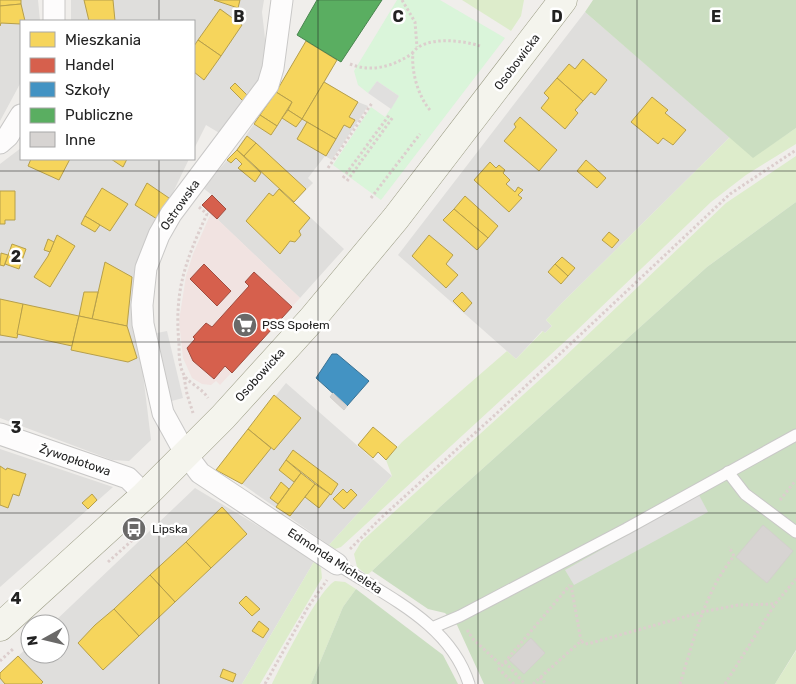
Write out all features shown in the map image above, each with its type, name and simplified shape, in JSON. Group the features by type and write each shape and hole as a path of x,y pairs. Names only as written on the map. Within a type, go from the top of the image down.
{"street":[{"path":"54,0 54,20"},
{"name":"Ostrowska","path":"185,453 163,413 146,342 142,305 146,268 171,214 268,85 273,68 282,0"},
{"name":"Osobowicka","path":"0,627 145,494 222,417 348,277 453,145 563,0"},
{"path":"0,143 8,136 20,117"},
{"name":"Żywopłotowa","path":"0,434 128,478 145,494"},
{"name":"Edmonda Micheleta","path":"185,453 200,473 208,479 337,564"}],"lane":[{"path":"434,627 460,616 626,529 796,435"},
{"path":"728,472 745,494 796,532"},
{"name":"Edmonda Micheleta","path":"337,564 371,584 434,627 463,665 469,684"}],"path":[{"path":"402,0 415,22 417,47"},
{"path":"350,64 362,68 386,66 402,60 417,47 442,42 462,42 480,46"},
{"path":"413,52 416,82 424,103 430,110"},
{"path":"328,168 372,103"},
{"path":"343,178 391,115 347,181"},
{"path":"371,198 420,134"},
{"path":"266,684 308,607 337,564 364,534 496,414 730,194 796,150"},
{"path":"186,195 207,214 183,274 176,312 180,363 193,413"},
{"path":"184,376 203,389 208,398"},
{"path":"770,512 796,480"},
{"path":"680,684 702,612 714,584 734,556 728,547"},
{"path":"725,684 775,604 796,579"},
{"path":"514,684 499,669 570,585 582,641 585,644 702,612 738,605 775,604"},
{"path":"460,616 473,639 502,666"},
{"path":"533,684 582,641"},
{"path":"505,662 525,684"},
{"path":"540,677 546,684"}],"shaded area":[{"path":"0,0 38,0 40,20 20,20 20,84 0,121"},
{"path":"71,0 264,0 262,12 267,56 262,81 221,134 206,125 195,147 195,20 71,20"},
{"path":"585,12 730,137 563,302 546,320 552,326 545,333 542,331 516,359 398,255"},
{"path":"306,41 337,60 325,82 368,106 332,160 325,156 308,178 313,183 294,202 344,249 300,298 202,205 212,195 203,188 236,150 276,92"},
{"path":"377,81 399,96 391,109 368,93"},
{"path":"20,149 20,160 189,160 144,253 143,374 151,440 129,461 112,460 0,418 0,164"},
{"path":"211,213 300,298 220,385 216,381 211,385 202,384 192,378 183,358 179,321 186,276 193,254"},
{"path":"167,331 183,398 168,402 152,334"},
{"path":"286,383 392,476 329,545 242,484 216,470"},
{"path":"0,449 113,487 0,587"},
{"path":"195,488 315,560 242,684 0,684 0,673 20,654 20,664 70,664 70,614 63,614"},
{"path":"699,495 708,512 574,585 565,570"}],"green space":[{"path":"397,0 440,0 505,38 381,200 333,165 371,107 385,117 399,96 377,81 368,93 358,85 354,71"},
{"path":"462,0 524,0 521,16 511,31"},
{"path":"593,0 796,0 796,128 753,158 585,12"},
{"path":"796,128 796,144 746,175 711,202 573,334 341,547 335,549 329,545 392,476 386,460 402,442 507,351 516,359 543,331 545,333 552,326 546,320 730,137 753,157"},
{"path":"796,156 796,202 707,267 441,506 372,571 367,575 357,567 354,554 361,542 556,365 726,203"},
{"path":"796,202 796,650 775,684 484,684 457,625 445,613 428,609 372,571 441,506 707,267"},
{"path":"315,560 321,568 322,578 260,684 242,684"},
{"path":"335,581 345,582 356,589 343,607 311,684 272,684 311,612 328,587"},
{"path":"356,589 443,655 458,684 311,684 343,607"},
{"path":"796,651 796,684 775,684"}],"building: Mieszkania":[{"path":"0,0 21,0 21,4 0,6"},
{"path":"84,0 113,0 115,20 89,20"},
{"path":"214,0 240,0 238,8"},
{"path":"21,4 25,20 20,20 20,24 1,23 0,26 0,6"},
{"path":"220,9 242,25 221,56 198,40"},
{"path":"198,40 221,56 204,80 195,73 195,44"},
{"path":"306,41 337,60 302,119 288,110 292,102 276,92"},
{"path":"583,59 607,80 595,95 591,92 583,101 557,78 569,64 575,69"},
{"path":"557,78 583,101 575,110 578,113 565,129 541,108 549,98 544,93"},
{"path":"324,82 358,102 349,117 355,120 350,128 344,125 336,139 302,119"},
{"path":"235,83 248,96 243,101 230,88"},
{"path":"276,92 292,102 277,126 260,115"},
{"path":"652,97 668,110 665,113 686,130 673,145 663,138 658,144 631,122"},
{"path":"288,110 302,119 296,127 282,118"},
{"path":"260,115 277,126 271,135 254,124"},
{"path":"520,117 557,150 539,171 504,141 516,127 514,124"},
{"path":"307,122 336,139 326,156 297,139"},
{"path":"247,136 256,143 244,156 237,150"},
{"path":"256,143 306,189 294,202 244,156"},
{"path":"237,150 261,173 255,182 238,168 242,164 236,158 231,163 227,160"},
{"path":"31,160 69,160 59,180 28,166"},
{"path":"112,160 126,160 123,167"},
{"path":"586,160 606,178 597,188 577,171"},
{"path":"490,162 496,168 499,165 505,170 503,173 510,180 506,184 515,192 518,187 523,190 518,195 522,198 509,212 474,180"},
{"path":"147,183 169,198 157,219 135,205"},
{"path":"102,188 128,204 110,231 85,216"},
{"path":"279,189 310,218 299,231 301,235 295,242 290,241 280,254 246,221 269,193 273,196"},
{"path":"0,191 15,191 15,220 5,220 5,224 0,224"},
{"path":"465,196 498,226 488,238 454,209"},
{"path":"454,209 488,238 477,250 443,220"},
{"path":"85,216 100,225 95,232 81,224"},
{"path":"609,232 619,240 612,248 602,240"},
{"path":"57,235 75,246 50,287 34,277 48,256"},
{"path":"429,235 453,255 446,264 458,275 446,288 412,256"},
{"path":"48,239 54,242 50,252 44,250"},
{"path":"12,244 26,249 19,269 5,264"},
{"path":"1,253 8,255 4,266 0,265"},
{"path":"562,257 575,268 568,276 555,264"},
{"path":"105,262 132,277 127,326 92,319"},
{"path":"555,264 568,276 561,284 548,272"},
{"path":"84,292 98,292 92,319 79,316"},
{"path":"462,292 472,303 464,312 453,301"},
{"path":"0,299 23,304 17,338 0,335"},
{"path":"23,304 79,316 72,346 17,334"},
{"path":"79,316 127,326 137,358 128,362 71,350"},
{"path":"274,395 301,418 274,450 248,429"},
{"path":"373,427 397,447 386,460 378,452 373,458 358,445"},
{"path":"248,429 271,448 242,484 216,470"},
{"path":"293,450 338,484 331,495 286,460"},
{"path":"286,460 301,473 294,482 279,470"},
{"path":"0,466 6,470 7,468 26,474 19,496 13,494 8,508 0,505"},
{"path":"301,473 315,484 290,516 276,507"},
{"path":"281,482 289,489 278,504 270,498"},
{"path":"315,484 330,494 319,508 305,497"},
{"path":"343,489 347,493 351,489 357,495 344,509 333,499"},
{"path":"92,494 97,500 88,509 82,503"},
{"path":"222,507 247,534 211,568 186,542"},
{"path":"186,542 211,568 175,602 150,575"},
{"path":"150,575 175,602 139,636 114,609"},
{"path":"246,596 260,609 252,616 239,603"},
{"path":"114,609 139,636 103,670 78,643"},
{"path":"259,621 269,629 263,638 252,631"},
{"path":"18,656 20,664 26,664 43,682 41,684 5,684 0,678 0,673"},
{"path":"223,669 236,674 233,682 220,677"}],"building: Handel":[{"path":"212,195 226,209 217,219 202,205"},
{"path":"204,264 231,291 217,306 190,279"},
{"name":"PSS Społem","path":"254,272 292,307 232,373 225,366 214,379 193,361 187,348 195,339 193,337 206,323 212,327 249,286 245,282"}],"building: Szkoły":[{"path":"332,354 337,354 369,381 347,406 316,378"}],"building: Publiczne":[{"path":"317,0 382,0 341,62 297,35"}],"building: Inne":[{"path":"333,393 347,406 344,410 330,397"},
{"path":"763,525 793,551 767,583 736,557"},
{"path":"531,638 545,653 524,674 509,660"}],"place":[{"name":"PSS Społem","path":"245,325"},
{"name":"Lipska","path":"134,529"}]}
